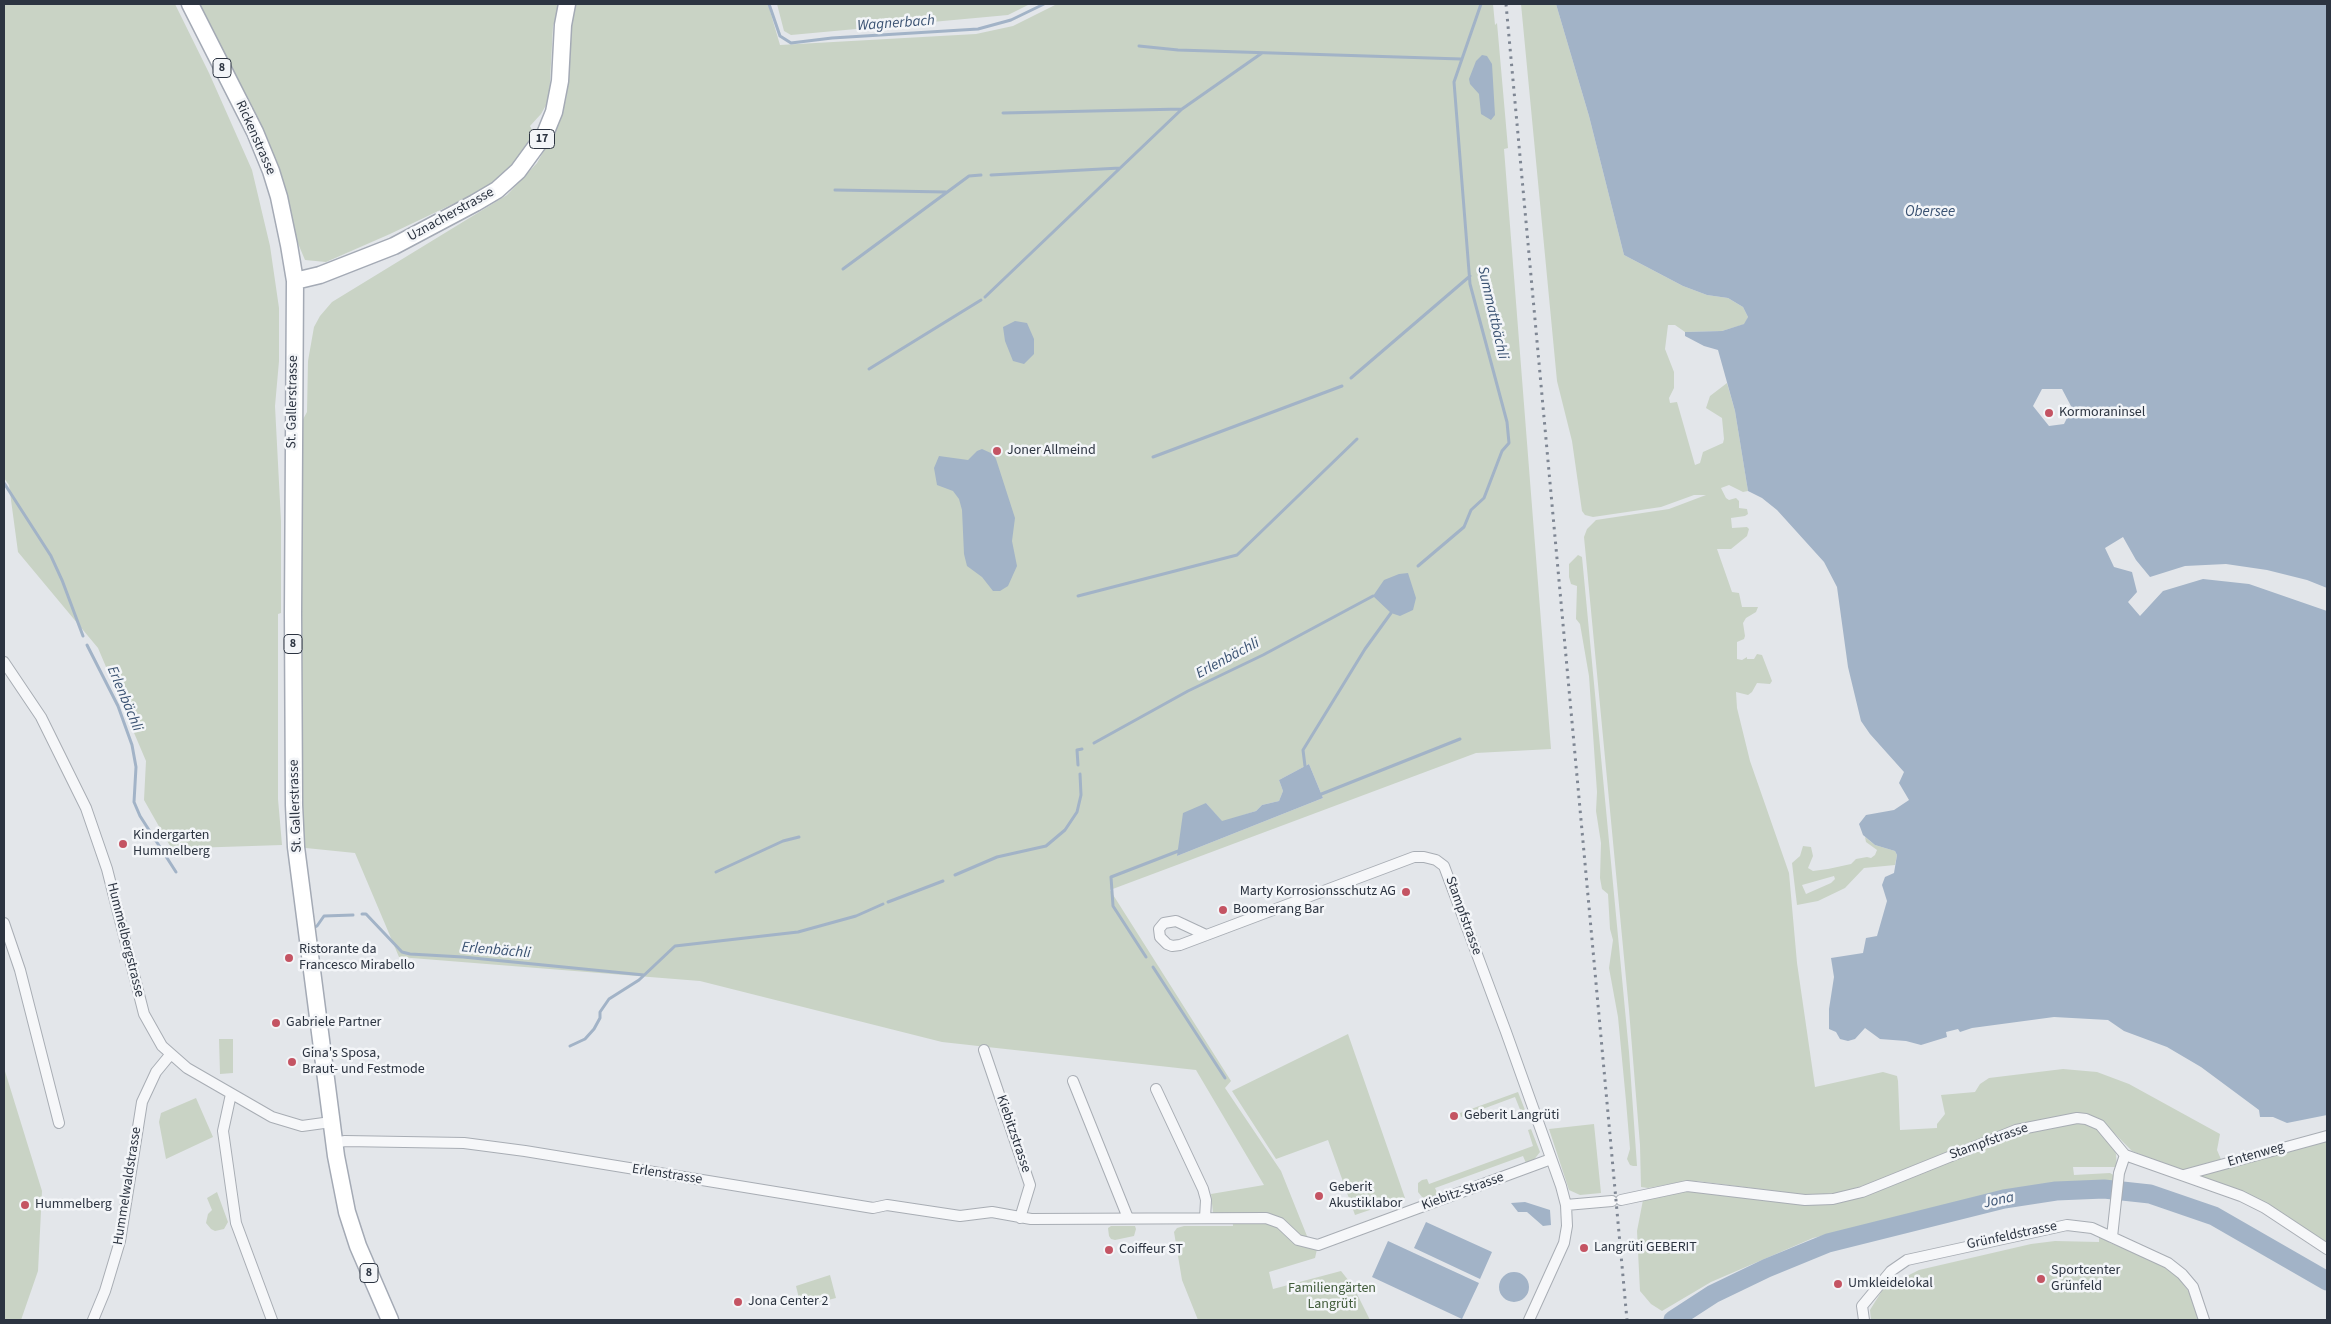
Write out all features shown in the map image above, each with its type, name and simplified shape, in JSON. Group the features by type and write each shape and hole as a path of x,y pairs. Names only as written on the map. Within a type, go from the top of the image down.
{"main road":[{"name":"Rickenstrasse","path":"190,4 255,132 271,171 279,196 294,281"},
{"name":"Uznacherstrasse","path":"294,281 320,275 394,246 476,203 497,190 518,171 545,134 554,112 560,81 563,25 567,4"},
{"name":"St. Gallerstrasse","path":"294,281 294,805 296,847 331,1122 347,1212 369,1275 390,1320"}],"street":[{"name":"Hummelbergstrasse","path":"4,662 41,717 86,808 107,870 144,1014 152,1031 170,1055 231,1094 272,1117 290,1124 310,1126 331,1122"},
{"name":"Stampfstrasse","path":"1206,935 1414,857 1424,856 1436,860 1447,872 1566,1205 1567,1226 1564,1244 1529,1320"},
{"path":"4,923 20,970 59,1122"},
{"name":"Kiebitzstrasse","path":"984,1050 1030,1185 1020,1218"},
{"name":"Hummelwaldstrasse","path":"93,1320 117,1254 142,1102 156,1072 170,1055"},
{"path":"1073,1081 1128,1218"},
{"path":"1020,1218 1205,1218 1206,1200 1203,1190 1156,1089"},
{"path":"231,1094 223,1131 236,1223 272,1320"},
{"name":"Stampfstrasse","path":"1566,1205 1617,1200 1687,1186 1805,1200 1833,1199 1862,1192 2016,1130 2077,1118 2091,1119 2100,1125 2125,1155"},
{"name":"Entenweg","path":"2184,1175 2327,1136"},
{"name":"Erlenstrasse","path":"334,1143 346,1141 464,1143 525,1151 874,1208 887,1205 960,1216 998,1213 1020,1218"},
{"path":"2204,1320 2193,1287 2182,1274 2168,1263 2112,1237 2119,1172 2125,1155 2241,1196 2265,1208 2327,1249"},
{"name":"Kiebitz-Strasse","path":"1205,1218 1270,1218 1280,1223 1298,1240 1318,1245 1551,1159"},
{"name":"Grünfeldstrasse","path":"1864,1320 1862,1306 1891,1271 1907,1260 2058,1226 2092,1228 2112,1237"}],"green space":[{"path":"4,4 175,4 209,73 252,170 270,246 279,308 279,361 275,406 281,521 281,613 278,614 278,799 282,845 191,848 174,853 144,800 146,761 98,648 18,552 9,485 4,478"},
{"path":"197,4 561,4 553,26 549,100 541,114 530,126 535,136 497,183 326,262 305,260"},
{"name":"Familiengärten Langrüti","path":"575,4 768,4 780,45 976,34 1013,26 1057,4 1493,4 1495,25 1497,23 1508,148 1504,149 1551,749 1476,753 1110,890 1231,1081 1225,1088 1281,1171 1307,1236 1318,1245 1315,1258 1269,1272 1273,1289 1341,1271 1353,1286 1370,1320 1198,1320 1182,1280 1174,1232 1177,1228 1184,1226 1233,1226 1232,1213 1213,1213 1211,1194 1264,1185 1196,1070 942,1042 700,981 399,957 355,853 296,847 301,423 307,412 308,361 314,327 320,316 332,302 507,195 537,163 559,124 566,99","holes":["1309,764 1323,798 1177,856 1206,803 1222,822 1256,811 1262,805 1279,801 1283,791 1279,780"]},
{"path":"777,4 1030,4 1008,15 791,35 784,31"},
{"path":"1521,4 1556,4 1589,116 1624,255 1683,286 1707,295 1728,298 1743,307 1748,317 1745,324 1722,331 1685,332 1675,325 1668,325 1665,349 1674,372 1674,388 1669,398 1670,403 1677,402 1695,465 1700,463 1703,452 1723,443 1722,418 1706,408 1710,396 1727,383 1735,411 1748,491 1743,492 1729,485 1721,488 1726,498 1729,500 1736,498 1739,501 1739,508 1747,509 1748,514 1745,516 1731,518 1732,528 1747,527 1749,529 1747,536 1731,549 1717,549 1732,592 1739,593 1742,607 1758,607 1756,612 1746,618 1743,623 1745,636 1744,639 1737,642 1737,659 1742,660 1747,657 1747,659 1754,659 1757,654 1762,655 1772,681 1770,684 1757,683 1748,695 1736,692 1737,708 1750,761 1789,873 1797,963 1815,1087 1883,1072 1897,1076 1900,1130 1937,1128 1937,1124 1945,1114 1941,1095 1975,1092 1980,1084 1989,1078 2063,1069 2097,1072 2129,1084 2220,1134 2217,1150 2223,1164 2327,1136 2327,1244 2278,1211 2132,1151 2102,1121 2085,1113 2020,1124 1889,1177 1840,1193 1807,1195 1697,1181 1648,1188 1641,1187 1640,1145 1629,1010 1584,537 1587,529 1596,520 1669,509 1706,495 1694,495 1661,507 1593,517 1585,515 1582,511 1572,441 1557,381"},
{"path":"1578,555 1582,557 1629,1052 1637,1166 1630,1165 1627,1159 1630,1149 1626,1101 1618,1017 1609,968 1613,940 1610,929 1608,894 1602,889 1600,878 1601,843 1596,811 1597,792 1589,676 1580,624 1576,619 1577,586 1571,584 1569,577 1569,564"},
{"path":"1865,837 1875,845 1895,851 1897,855 1895,865 1864,868 1845,888 1818,901 1797,905 1792,863 1800,856 1803,846 1811,847 1813,856 1808,868 1813,871 1851,864 1856,859 1871,858 1877,850 1866,842","holes":["1834,876 1835,879 1831,883 1806,894 1802,885"]},
{"path":"1348,1034 1405,1198 1355,1215 1328,1140 1276,1159 1232,1091"},
{"path":"219,1039 233,1039 233,1073 220,1074"},
{"path":"4,1068 42,1191 38,1271 21,1320 4,1320"},
{"path":"1518,1092 1525,1110 1521,1112 1515,1097 1461,1117 1460,1113"},
{"path":"196,1098 213,1137 166,1159 159,1122 161,1113"},
{"path":"2082,1122 2097,1129 2111,1144 2116,1154 2117,1167 2073,1167 2074,1175 2110,1173 2115,1176 2115,1181 2075,1183 2022,1191 1901,1216 1813,1238 1711,1282 1662,1311 1651,1304 1640,1291 1637,1231 1643,1200 1685,1191 1823,1204 2011,1136"},
{"path":"1594,1124 1601,1193 1580,1195 1569,1190 1549,1129"},
{"path":"1531,1129 1540,1152 1533,1161 1526,1163 1523,1156 1435,1188 1438,1195 1428,1199 1422,1197 1418,1192 1418,1183 1422,1180 1427,1179 1429,1184 1533,1146 1528,1130"},
{"path":"217,1192 228,1222 224,1229 215,1231 206,1223 208,1214 212,1210 207,1198"},
{"path":"1111,1226 1135,1226 1136,1229 1134,1236 1115,1240 1109,1236 1108,1228"},
{"name":"Sportcenter Grünfeld","path":"2099,1234 2110,1243 2159,1262 2174,1272 2192,1296 2199,1320 1871,1320 1870,1310 1888,1281 1895,1285 1919,1270 2031,1244 2055,1241 2099,1242"},
{"path":"830,1275 836,1298 801,1307 796,1286"}],"water":[{"name":"Obersee","path":"1556,4 2327,4 2327,588 2307,580 2267,570 2226,564 2185,566 2150,577 2136,560 2123,537 2105,548 2114,567 2132,572 2137,592 2128,602 2140,616 2163,591 2203,579 2249,584 2327,611 2327,1115 2287,1123 2273,1117 2260,1117 2259,1110 2201,1067 2167,1047 2124,1031 2108,1020 2054,1017 1972,1028 1960,1032 1958,1029 1946,1032 1947,1037 1921,1045 1906,1041 1880,1039 1865,1028 1855,1039 1848,1041 1840,1039 1836,1032 1829,1029 1829,1009 1834,977 1831,958 1863,953 1866,938 1877,936 1887,901 1882,885 1885,877 1894,873 1897,855 1895,851 1875,845 1863,835 1859,824 1866,815 1894,810 1909,800 1899,783 1904,772 1861,721 1848,667 1837,587 1824,562 1777,510 1762,498 1748,491 1735,411 1718,350 1704,346 1685,336 1685,332 1722,331 1744,324 1748,317 1743,307 1728,298 1707,295 1683,286 1624,255 1589,116","holes":["2042,389 2062,389 2072,408 2064,424 2049,426 2033,406"]},
{"path":"1482,55 1487,56 1492,64 1495,115 1491,120 1481,114 1479,94 1470,84 1469,79 1476,61"},
{"path":"1015,321 1027,323 1034,339 1034,354 1024,364 1013,361 1005,341 1003,327"},
{"path":"982,449 993,454 996,459 1015,518 1012,541 1017,566 1008,586 1000,591 993,591 982,577 967,566 964,554 962,510 959,499 953,491 937,485 934,468 939,456 968,460 977,451"},
{"path":"1408,573 1416,598 1413,610 1400,616 1391,613 1373,596 1384,580 1399,574"},
{"path":"1309,764 1323,798 1177,856 1183,813 1206,803 1222,821 1256,811 1262,805 1279,801 1283,791 1279,780"},
{"path":"1525,1202 1550,1210 1551,1225 1543,1226 1527,1212 1518,1212 1511,1203"},
{"path":"1426,1222 1492,1252 1480,1279 1414,1248"},
{"path":"1388,1241 1479,1283 1462,1319 1372,1277"},
{"path":"1514,1272 1525,1276 1529,1287 1525,1298 1514,1302 1503,1298 1499,1287 1503,1276"}],"waterway":[{"name":"Wagnerbach","path":"769,4 780,36 791,43 832,38 978,29 1011,20 1044,4"},
{"name":"Summattbächli","path":"1418,566 1464,527 1471,510 1484,498 1502,451 1509,443 1507,422 1470,284 1454,82 1481,4"},
{"path":"1139,46 1178,50 1461,59"},
{"path":"985,297 1182,109 1262,53"},
{"path":"1003,113 1182,109"},
{"path":"991,175 1120,168"},
{"path":"843,269 969,176 981,175"},
{"path":"835,190 946,192"},
{"path":"1351,378 1470,276"},
{"path":"869,369 981,300"},
{"path":"1153,457 1342,386"},
{"path":"1078,596 1237,555 1357,439"},
{"name":"Erlenbächli","path":"4,483 51,556 83,636"},
{"name":"Erlenbächli","path":"1094,743 1188,691 1263,655 1373,596"},
{"path":"1305,766 1303,750 1365,649 1391,613"},
{"name":"Erlenbächli","path":"87,645 118,706 132,745 136,767 134,802 140,816 176,872"},
{"path":"1319,795 1460,739"},
{"name":"Erlenbächli","path":"1078,765 1077,750 1082,749"},
{"name":"Erlenbächli","path":"955,875 997,857 1046,846 1065,830 1077,812 1081,795 1080,774"},
{"path":"716,872 783,841 799,837"},
{"path":"1146,957 1113,906 1111,877 1181,850"},
{"name":"Erlenbächli","path":"888,902 943,881"},
{"name":"Erlenbächli","path":"570,1046 585,1039 594,1029 600,1018 600,1012 609,999 639,980 675,946 798,932 856,916 883,904"},
{"name":"Erlenbächli","path":"362,914 366,914 402,952 410,954 463,957 644,975"},
{"name":"Erlenbächli","path":"313,928 317,926 324,916 353,915"},
{"path":"1153,967 1225,1078"},
{"name":"Jona","path":"1673,1320 1713,1294 1767,1268 1828,1243 2004,1199 2056,1191 2104,1189 2150,1194 2214,1216 2327,1281"}],"railway":[{"path":"1506,4 1627,1320"}],"place":[{"name":"Kormoraninsel","path":"2049,413"},
{"name":"Joner Allmeind","path":"997,451"},
{"name":"Kindergarten Hummelberg","path":"123,844"},
{"name":"Marty Korrosionsschutz AG","path":"1406,892"},
{"name":"Boomerang Bar","path":"1223,910"},
{"name":"Ristorante da Francesco Mirabello","path":"289,958"},
{"name":"Gabriele Partner","path":"276,1023"},
{"name":"Gina's Sposa, Braut- und Festmode","path":"292,1062"},
{"name":"Geberit Langrüti","path":"1454,1116"},
{"name":"Geberit Akustiklabor","path":"1319,1196"},
{"name":"Hummelberg","path":"25,1205"},
{"name":"Langrüti GEBERIT","path":"1584,1248"},
{"name":"Coiffeur ST","path":"1109,1250"},
{"name":"Sportcenter Grünfeld","path":"2041,1279"},
{"name":"Umkleidelokal","path":"1838,1284"},
{"name":"Jona Center 2","path":"738,1302"}]}
